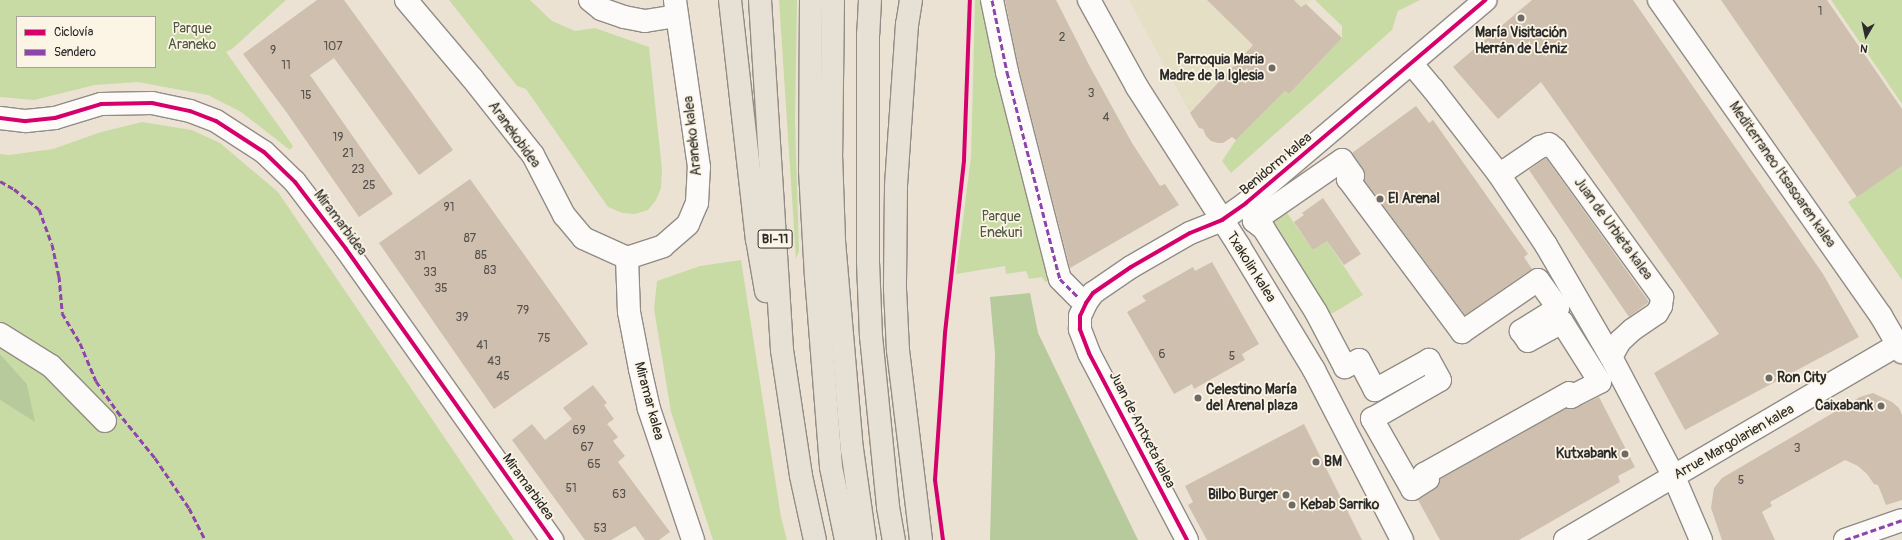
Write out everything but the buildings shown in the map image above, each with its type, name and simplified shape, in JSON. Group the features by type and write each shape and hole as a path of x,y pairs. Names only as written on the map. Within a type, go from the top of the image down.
{"main road":[{"path":"730,0 757,239 771,322 782,350"},
{"name":"BI-11","path":"760,0 782,350 801,476 815,540"},
{"path":"811,0 810,170 816,276 831,467 846,540"},
{"path":"833,0 830,154 834,241 852,449 865,540"},
{"path":"870,0 868,57 868,262 871,336 888,507 894,540"},
{"path":"911,0 896,187 895,289 898,350 921,540"}],"street":[{"name":"Aranekobidea","path":"406,0 472,78 532,155 564,215 583,238 627,258"},
{"path":"590,0 602,9 624,17 645,21 676,8"},
{"path":"992,0 1007,72 1060,279 1078,297"},
{"name":"Txakolin kalea","path":"1089,0 1136,88 1198,180 1314,370 1402,540"},
{"name":"Mediterraneo Itsasoaren kalea","path":"1660,0 1901,346"},
{"name":"Benidorm kalea","path":"1080,329 1080,316 1093,292 1131,267 1190,234 1222,220 1246,203 1411,64 1483,1"},
{"name":"Araneko kalea","path":"627,258 663,246 688,224 697,203 699,167 676,8"},
{"path":"1411,64 1433,89 1498,173 1546,245 1611,356 1674,477 1702,540"},
{"name":"Miramarbidea","path":"0,118 26,121 55,118 101,104 152,103 190,111 216,121 264,152 295,182 346,249 552,540"},
{"name":"Juan de Urbieta kalea","path":"1498,173 1506,170 1540,147 1549,144 1555,149 1662,298 1662,306 1657,312 1632,330 1620,341 1611,356"},
{"path":"1342,160 1353,176 1348,179 1462,332 1538,280 1558,308 1521,331 1528,341 1562,322 1600,382 1571,397 1568,393 1431,470 1424,474 1428,479 1412,489 1372,419 1440,380 1429,360 1375,390 1359,360 1345,368 1316,312 1264,229 1254,221 1342,160"},
{"name":"Miramar kalea","path":"627,258 630,312 640,369 649,408 693,540"},
{"name":"Juan de Antxeta kalea","path":"1080,329 1089,353 1187,540"},
{"path":"0,334 51,366 105,421"},
{"name":"Arrue Margolarien kalea","path":"1565,540 1901,346"},
{"path":"1845,540 1902,520"}],"shaded area":[{"path":"1129,0 1312,0 1253,45 1190,113"}],"green space":[{"name":"Parque Araneko","path":"0,0 286,0 232,49 226,52 293,146 290,150 241,112 208,95 138,82 95,85 34,100 0,97"},
{"path":"449,0 530,0 552,21 575,31 595,28 649,47 662,169 661,188 656,200 648,210 635,214 622,213 608,207 526,89 517,86"},
{"path":"779,0 797,0 795,121 799,251 796,259"},
{"name":"Parque Enekuri","path":"975,0 987,0 1056,279 1045,282 1042,277 1029,279 1026,271 1006,274 1005,266 956,274 971,157"},
{"path":"1315,0 1420,0 1398,11 1392,30 1231,173 1222,161 1236,140 1285,91 1289,94 1342,38 1342,26"},
{"path":"1831,0 1902,0 1902,104"},
{"path":"142,122 192,130 220,143 278,192 514,540 0,540 0,400 34,421 27,384 0,354 0,154 9,155 53,149 101,132"},
{"path":"1902,166 1902,280 1848,202"},
{"path":"1285,210 1313,250 1327,241 1363,295 1333,313 1316,312 1264,229"},
{"path":"741,260 781,517 787,540 713,540 671,412 654,309 657,281 700,266"},
{"path":"1030,293 1038,333 1138,540 990,540 995,354 990,297"},
{"path":"0,354 27,384 35,422 0,400"}],"marked path":[{"path":"992,0 1007,72 1060,279 1078,297"},
{"path":"0,181 14,189 39,209 52,244 59,276 62,313 80,343 96,381 117,411 155,458 189,508 205,540"},
{"path":"1845,540 1902,520"}],"cycle path":[{"path":"943,540 935,480 945,333 964,160 970,0"},
{"path":"1187,540 1089,353 1080,329 1080,316 1086,303 1093,293 1131,267 1190,233 1222,220 1246,203 1485,0"},
{"path":"0,118 26,121 55,118 101,104 152,103 190,111 216,121 264,152 295,182 346,249 552,540"}],"place":[{"name":"María Visitación Herrán de Léniz","path":"1521,18"},
{"name":"Parroquia Maria Madre de la Iglesia","path":"1272,68"},
{"name":"El Arenal","path":"1380,199"},
{"name":"Ron City","path":"1769,378"},
{"name":"Celestino María del Arenal plaza","path":"1198,398"},
{"name":"Caixabank","path":"1881,406"},
{"name":"Kutxabank","path":"1625,454"},
{"name":"BM","path":"1316,462"},
{"name":"Bilbo Burger","path":"1286,495"},
{"name":"Kebab Sarriko","path":"1292,505"}]}
